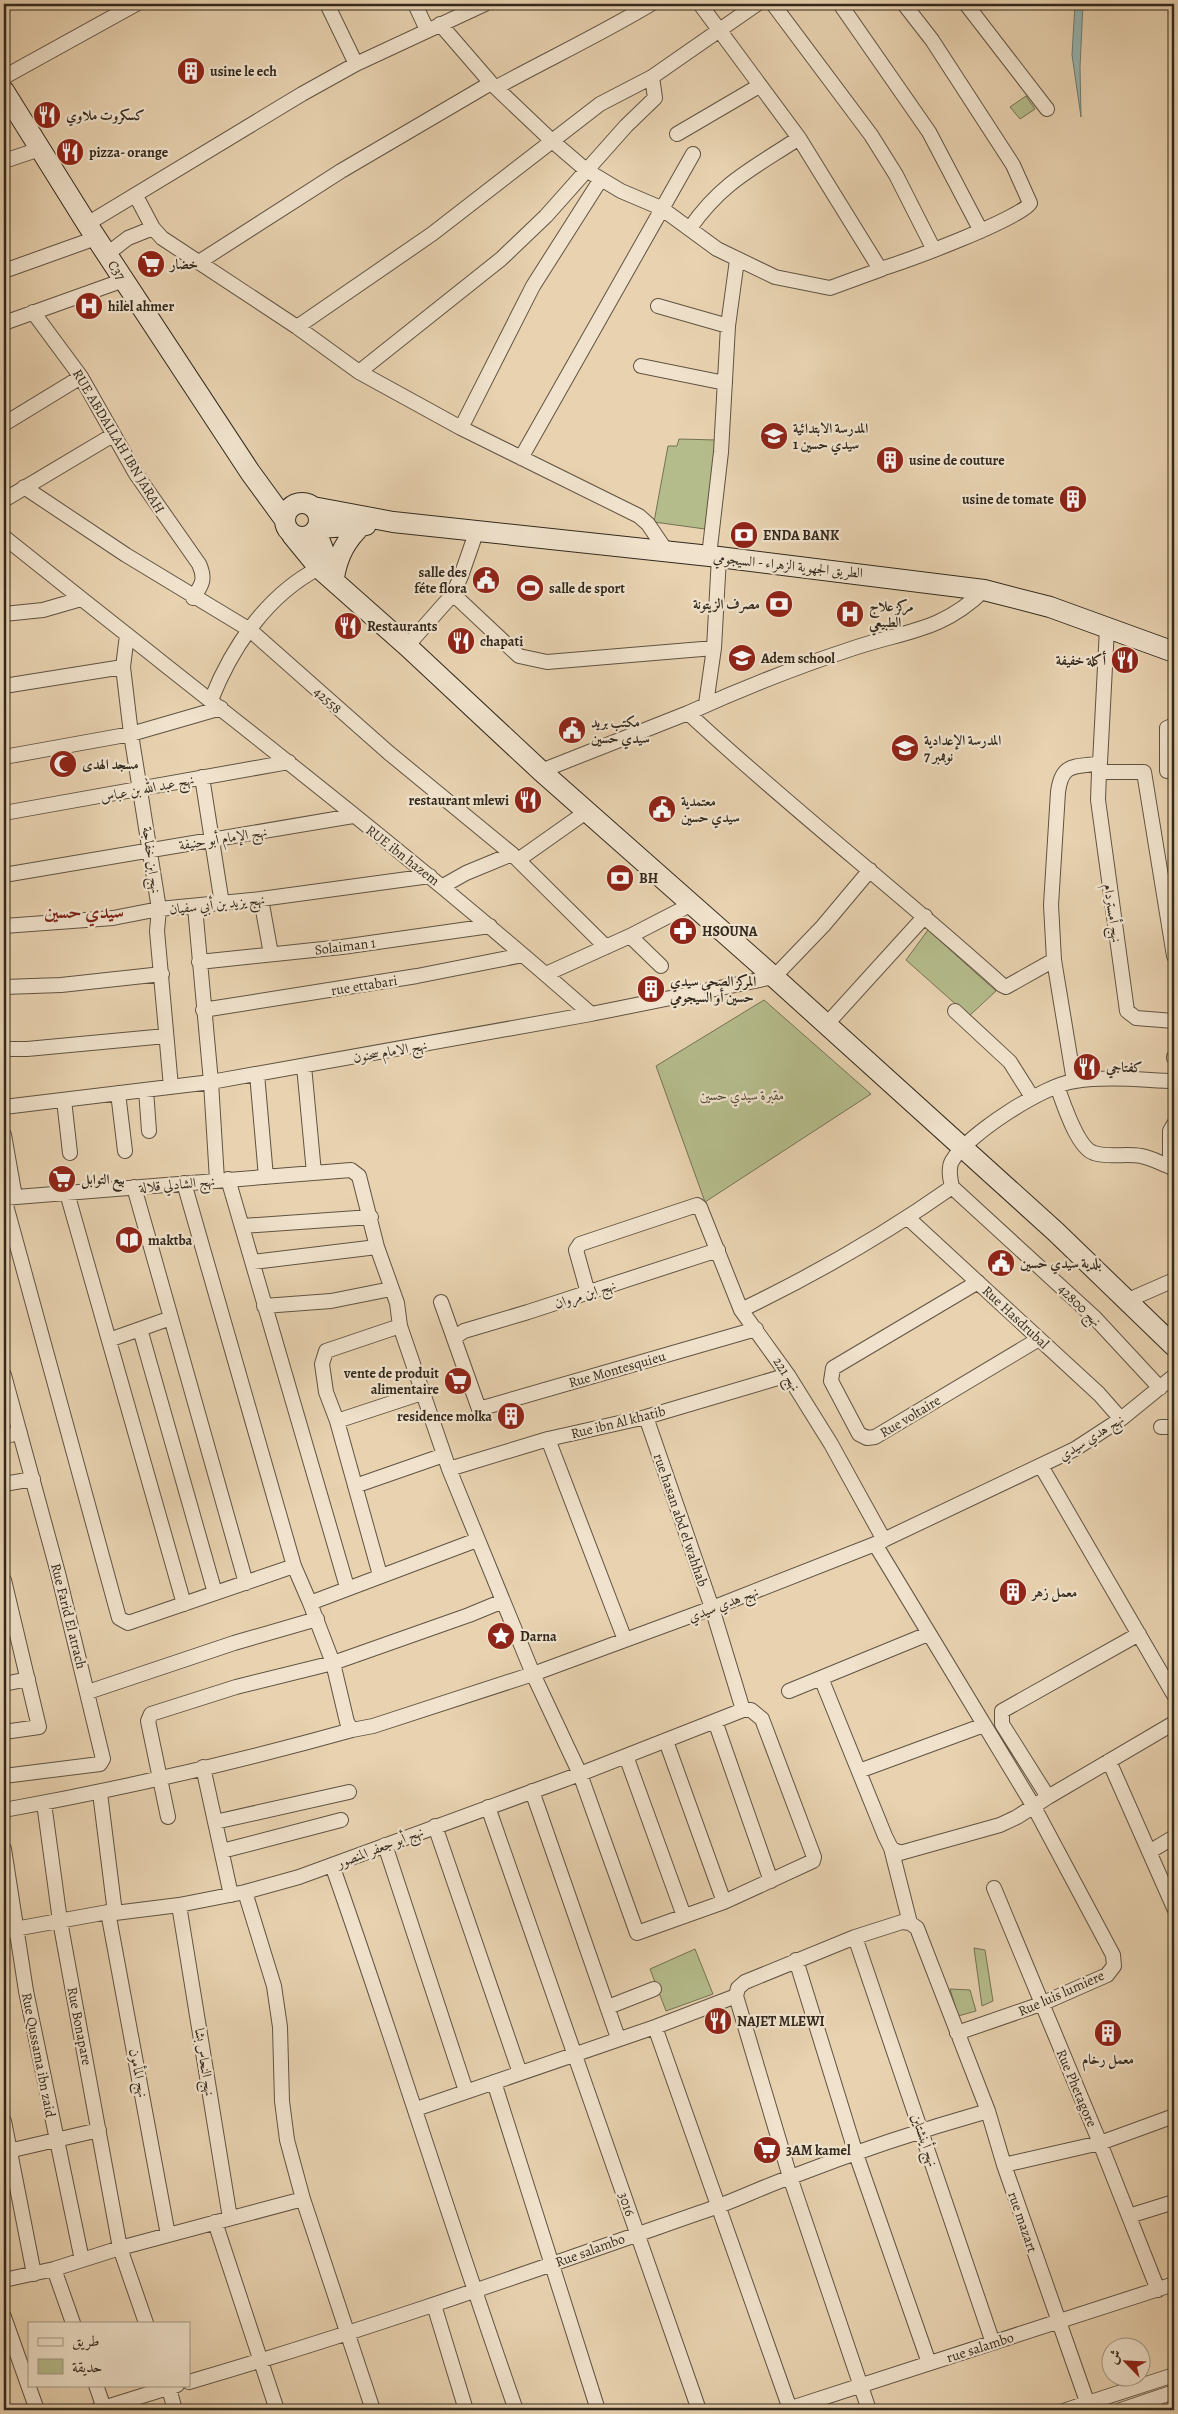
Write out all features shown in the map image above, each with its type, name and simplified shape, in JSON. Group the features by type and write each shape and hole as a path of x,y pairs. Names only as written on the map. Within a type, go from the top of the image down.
{"main road":[{"name":"C37","path":"4,91 97,239 250,472 289,528 330,576 586,812 774,977 1056,1232 1174,1346"},
{"path":"250,472 307,505 318,517 316,529 330,576"},
{"path":"307,505 393,522 316,529 306,537 289,528 290,509 307,505"},
{"name":"الطريق الجهوية الزهراء - السيجومي","path":"393,522 714,557 984,590 1050,607 1174,652"},
{"path":"330,576 346,543 362,525"}],"street":[{"path":"4,77 136,4"},
{"path":"327,4 356,64"},
{"path":"416,4 426,30"},
{"path":"97,239 136,196 271,112 356,64 485,4"},
{"path":"199,262 341,171 494,85 601,34 651,4"},
{"path":"700,4 821,170 877,266 882,269"},
{"path":"297,327 432,234 551,140 600,104 652,78 757,4"},
{"path":"773,4 871,135 896,174 934,250"},
{"path":"840,4 929,132 981,230"},
{"path":"440,24 494,85 551,140 586,170 661,208 717,250 737,260 775,278 830,288 934,250 1026,210 1030,203 1027,192 1008,156 932,40 904,4"},
{"path":"966,4 1047,109"},
{"path":"359,372 501,258 546,216 586,170 655,98 652,78"},
{"path":"677,134 759,86"},
{"path":"690,228 712,200 735,178 799,138"},
{"path":"4,161 40,149"},
{"path":"521,458 693,154"},
{"path":"461,428 533,286 601,179"},
{"path":"136,196 153,228 162,238 297,327 359,372 461,428 639,516 648,524 667,552"},
{"path":"4,271 97,239 128,238 153,228"},
{"path":"706,704 714,648 714,557 728,326 737,260"},
{"path":"4,323 124,280"},
{"path":"658,306 728,326"},
{"name":"RUE ABDALLAH IBN JARAH","path":"33,312 81,377 112,434 166,518 199,564 204,578 193,598"},
{"path":"641,366 725,383"},
{"path":"4,424 81,377"},
{"path":"4,500 112,434"},
{"name":"42558","path":"24,487 193,598 250,630 383,747 515,857 606,947"},
{"path":"407,646 453,594 462,576 477,530"},
{"path":"4,537 216,704"},
{"path":"216,704 222,673 262,612 282,592 330,576"},
{"path":"541,771 688,713 706,704 850,649 936,625 962,610 984,590"},
{"path":"453,594 519,656 535,661 547,662 623,657 714,648"},
{"path":"4,614 43,610 81,599"},
{"name":"نهج أمستردام","path":"1107,628 1098,800 1127,1011 1136,1018 1174,1021"},
{"name":"نهج ابن خفاجة","path":"127,635 123,667 131,734 159,909 157,931 171,1087"},
{"path":"4,686 123,667"},
{"path":"4,757 131,734 216,704"},
{"name":"RUE ibn hazem","path":"216,704 430,876 591,1014"},
{"path":"688,713 745,766 925,916 1006,987 1054,960"},
{"path":"1074,1081 1054,960 1051,905 1059,783 1068,769 1144,772 1171,771 1167,728 1174,725"},
{"name":"نهج عبد الله بن عباس","path":"4,813 290,762"},
{"path":"1144,772 1174,956"},
{"path":"202,777 222,904"},
{"path":"442,886 466,873 515,857 586,812"},
{"name":"نهج الإمام أبو حنيفة","path":"4,875 353,816"},
{"path":"774,977 823,926 870,870"},
{"name":"نهج يزيد بن أبي سفيان","path":"4,926 113,918 159,909 261,900 430,876"},
{"path":"261,900 271,954"},
{"path":"546,974 630,936 692,904"},
{"path":"195,907 222,1180 242,1226 347,1587"},
{"path":"826,1025 925,916"},
{"name":"Solaiman 1","path":"199,962 342,947 490,926"},
{"path":"630,936 662,966"},
{"name":"rue ettabari","path":"204,1010 417,976 523,955"},
{"path":"4,987 61,984 162,974"},
{"name":"نهج الامام سحنون","path":"4,1107 211,1082 591,1014 774,977"},
{"path":"955,1011 1010,1062 1032,1097"},
{"path":"4,1049 27,1049 166,1036"},
{"path":"304,1066 314,1173"},
{"path":"257,1074 266,1177"},
{"path":"741,1310 809,1277 908,1218 952,1186 949,1175 952,1161 963,1148 996,1121 1032,1097 1074,1081 1138,1078 1174,1081"},
{"path":"1057,1086 1067,1113 1084,1145 1088,1150 1100,1154 1140,1156 1172,1168 1170,1131 1174,1124"},
{"path":"146,1090 149,1131"},
{"path":"118,1093 125,1151"},
{"path":"64,1100 70,1153"},
{"path":"4,1135 9,1197 119,1618 128,1623 294,1566"},
{"name":"نهج الشادلي قلالة","path":"9,1197 350,1170 358,1176 371,1217"},
{"path":"184,1183 294,1566 318,1619 333,1663 347,1722 352,1730"},
{"name":"نهج 42800","path":"952,1186 1095,1318 1160,1388"},
{"path":"134,1187 246,1582"},
{"path":"67,1193 184,1604"},
{"name":"نهج 221","path":"588,1293 576,1250 580,1244 699,1206 741,1310 788,1374 830,1444 928,1634 984,1724"},
{"path":"242,1226 371,1217 377,1247 397,1303 400,1326 449,1469 533,1674 580,1774 637,1933 724,1902 810,1864 814,1857 762,1719 751,1710 743,1710"},
{"name":"Rue Hasdrubal","path":"908,1218 1099,1394 1121,1420"},
{"path":"253,1262 377,1247"},
{"name":"نهج ابن مروان","path":"454,1338 464,1330 588,1293 718,1250"},
{"path":"1126,1301 1174,1280"},
{"name":"Rue voltaire","path":"978,1282 833,1368 831,1381 859,1434 867,1438 875,1437 1039,1339"},
{"path":"264,1306 331,1301 391,1289"},
{"path":"441,1302 454,1338"},
{"path":"109,1340 171,1318"},
{"path":"380,1575 337,1421 326,1392 322,1364 326,1351 400,1326"},
{"path":"140,1329 215,1593"},
{"name":"Rue Montesquieu","path":"454,1338 479,1409 756,1329"},
{"name":"Rue ibn Al khatib","path":"449,1469 548,1439 646,1417 788,1374"},
{"name":"نهج هدي سيدي","path":"4,1810 160,1780 203,1767 277,1751 373,1726 533,1674 712,1608 880,1542 1075,1449 1121,1420 1174,1376"},
{"name":"Rue Farid El atrach","path":"4,1776 53,1771 102,1762 88,1692 33,1479 5,1384"},
{"path":"337,1421 422,1393"},
{"name":"rue hasan abd el wahhab","path":"646,1417 712,1608 743,1710"},
{"path":"4,1436 20,1433"},
{"path":"548,1439 625,1640"},
{"path":"355,1486 444,1455"},
{"path":"1041,1466 1174,1695"},
{"path":"4,1484 33,1479"},
{"path":"310,1603 347,1587 477,1540"},
{"path":"4,1580 8,1623 28,1679 39,1727 4,1732"},
{"path":"168,1818 148,1721 151,1714 236,1687 333,1663 469,1615 503,1601"},
{"path":"88,1692 234,1643 318,1619"},
{"path":"789,1691 928,1634"},
{"path":"1048,1797 1002,1724 1002,1711 1139,1634"},
{"name":"rue mazart","path":"821,1678 891,1848 910,1923 917,1928 988,2112 1004,2165 1089,2407"},
{"path":"4,1684 28,1679"},
{"name":"نهج أبو جعفر المنصور","path":"10,1930 60,1920 179,1905 238,1893 298,1877 580,1774 743,1710"},
{"path":"715,1721 771,1881"},
{"path":"891,1848 900,1853 914,1851 1000,1825 1034,1807 1174,1723"},
{"path":"859,1771 984,1724"},
{"name":"Rue luis lumiere","path":"958,2033 1041,2004 1107,1975 1114,1966 1113,1955 1050,1841 1034,1807 984,1724"},
{"path":"666,1741 724,1902"},
{"path":"626,1756 684,1916"},
{"path":"1109,1761 1174,1908"},
{"path":"203,1767 222,1851 274,1986 280,2027 282,2101 287,2140 302,2200 349,2334 372,2410"},
{"path":"532,1791 618,2038"},
{"path":"215,1822 349,1792"},
{"name":"نهج المأمون","path":"100,1793 112,1913 168,2235"},
{"name":"Rue Bonapare","path":"44,1803 60,1920 100,2130 120,2248 146,2322"},
{"name":"3016","path":"488,1807 699,2410"},
{"path":"222,1851 341,1820"},
{"path":"435,1826 520,2073"},
{"path":"1150,1852 1174,1836"},
{"path":"385,1845 466,2091"},
{"name":"Rue Qussama ibn zaid","path":"4,1849 10,1930 82,2260"},
{"path":"332,1865 416,2109 474,2292 516,2410"},
{"name":"Rue Phetagore","path":"994,1888 1100,2142 1158,2290"},
{"name":"نهج النحاس بشا","path":"179,1905 230,2218"},
{"path":"869,2410 790,2177 736,1996 738,1988 745,1982 796,1960 902,1922 910,1923"},
{"name":"نهج أينشتاين","path":"855,1938 993,2343"},
{"path":"796,1960 856,2154 929,2363"},
{"path":"608,2007 654,1989"},
{"path":"416,2109 618,2038 655,2027 736,1996"},
{"path":"655,2027 788,2409"},
{"path":"494,2082 598,2410"},
{"name":"Rue salambo","path":"190,2382 349,2334 474,2292 718,2206 790,2177 922,2130 988,2112"},
{"path":"1004,2165 1100,2142 1174,2116"},
{"path":"4,2121 7,2151 34,2274"},
{"path":"7,2151 100,2130"},
{"path":"4,2280 54,2269 120,2248 302,2200"},
{"path":"1129,2216 1174,2202"},
{"path":"215,2222 277,2410"},
{"path":"54,2269 73,2322"},
{"name":"rue salambo","path":"788,2409 1174,2284"},
{"path":"434,2305 466,2410"},
{"path":"4,2317 28,2385"},
{"path":"1066,2410 1089,2407 1174,2374"},
{"path":"28,2386 37,2410"},
{"path":"96,2386 100,2409 171,2386 175,2410"},
{"path":"1120,2410 1174,2392"}],"green space":[{"path":"1026,96 1035,109 1020,119 1010,107"},
{"path":"679,439 716,440 705,529 654,522 668,446 677,446"},
{"path":"928,930 996,991 969,1016 906,960"},
{"name":"مقبرة سيدي حسين","path":"764,1000 871,1094 705,1202 656,1066"},
{"path":"974,1948 985,1950 993,2001 982,2006"},
{"path":"695,1949 713,1994 666,2011 650,1969"},
{"path":"950,1989 970,1990 976,2011 958,2016"}],"water":[{"path":"1075,4 1083,4 1080,67 1081,117 1072,55"}],"place":[{"name":"usine le ech","path":"191,71"},
{"name":"كسكروت ملاوي","path":"47,115"},
{"name":"pizza- orange","path":"70,152"},
{"name":"خضار","path":"151,264"},
{"name":"hilel ahmer","path":"89,306"},
{"name":"المدرسة الابتدائية سيدي حسين 1","path":"774,436"},
{"name":"usine de couture","path":"890,460"},
{"name":"usine de tomate","path":"1073,499"},
{"name":"ENDA BANK","path":"744,535"},
{"name":"salle des féte flora","path":"486,580"},
{"name":"salle de sport","path":"530,588"},
{"name":"مصرف الزيتونة","path":"779,604"},
{"name":"مركز علاج الطبيعي","path":"850,614"},
{"name":"Restaurants","path":"348,626"},
{"name":"chapati","path":"461,641"},
{"name":"Adem school","path":"742,658"},
{"name":"أكلة خفيفة","path":"1125,660"},
{"name":"مكتب بريد سيدي حسين","path":"572,730"},
{"name":"المدرسة الإعدادية 7 نوڢمبر","path":"905,748"},
{"name":"مسجد الهدى","path":"63,764"},
{"name":"restaurant mlewi","path":"528,800"},
{"name":"معتمدية سيدي حسين","path":"662,809"},
{"name":"BH","path":"620,878"},
{"name":"HSOUNA","path":"683,931"},
{"name":"المركز الصحي سيدي حسين أو السيجومي","path":"651,989"},
{"name":"كفتاجي","path":"1087,1067"},
{"name":"بيع التوابل","path":"62,1179"},
{"name":"maktba","path":"129,1240"},
{"name":"بلدية سيدي حسين","path":"1001,1263"},
{"name":"vente de produit alimentaire","path":"458,1381"},
{"name":"residence molka","path":"511,1416"},
{"name":"معمل زهر","path":"1013,1592"},
{"name":"Darna","path":"501,1636"},
{"name":"NAJET MLEWI","path":"718,2021"},
{"name":"معمل رخام","path":"1108,2033"},
{"name":"3AM kamel","path":"767,2150"}],"district":[{"name":"سيدي حسين","path":"84,911"}]}
